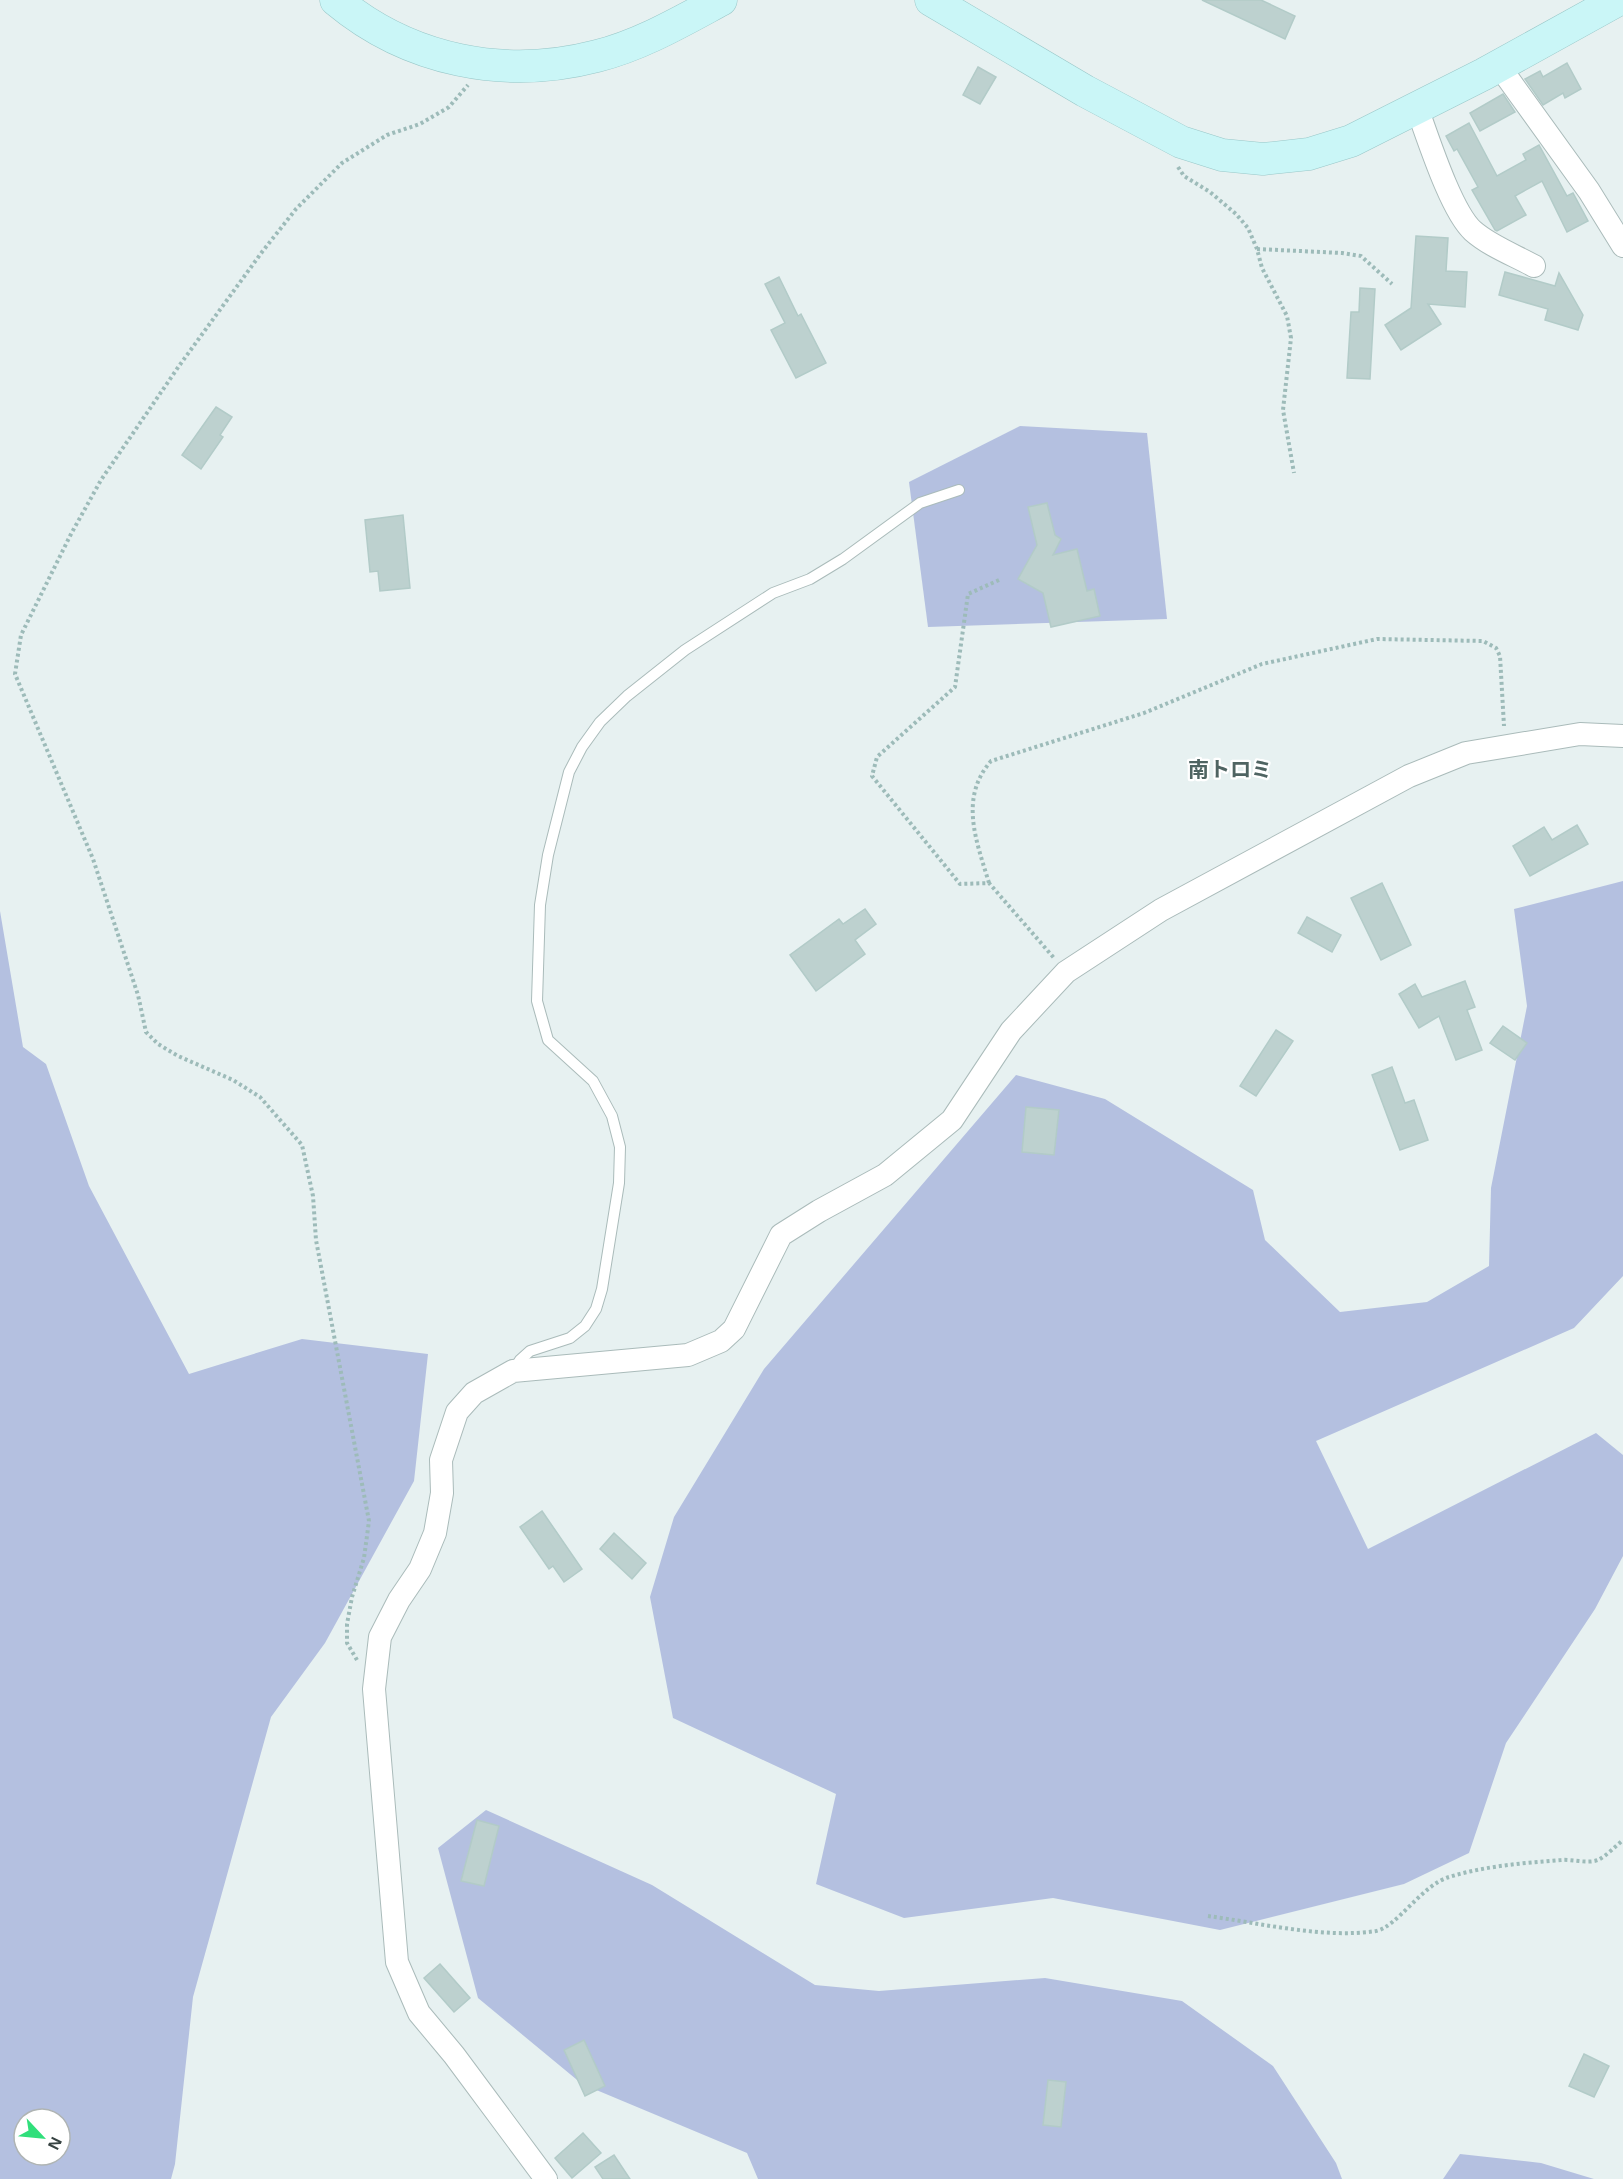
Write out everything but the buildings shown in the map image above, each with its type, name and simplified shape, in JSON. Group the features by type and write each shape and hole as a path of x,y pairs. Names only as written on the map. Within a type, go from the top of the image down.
{"street":[{"path":"336,0 350,12 389,35 419,49 439,56 519,67 597,57 633,45 721,0"},
{"path":"931,0 1085,91 1181,142 1222,155 1263,159 1309,154 1351,141 1499,66 1618,0"},
{"path":"1499,66 1589,191 1623,246"},
{"path":"1417,108 1443,177 1467,223 1473,231 1494,245 1534,266"},
{"path":"546,2179 454,2055 419,2013 397,1962 374,1689 375,1677 380,1638 399,1600 420,1569 435,1533 442,1493 441,1460 457,1412 474,1393 513,1371 688,1355 721,1341 734,1329 781,1235 885,1175 952,1120 1011,1031 1066,972 1161,910 1409,776 1466,753 1580,734 1623,736"}],"lane":[{"path":"513,1371 530,1351 570,1338 585,1326 596,1309 602,1289 619,1184 620,1147 612,1116 593,1081 548,1040 537,1001 540,905 548,855 569,772 582,747 600,722 627,696 685,650 773,593 810,579 843,559 920,503 959,490"}],"path":[{"path":"375,1677 361,1668 347,1643 347,1624 364,1558 369,1521 316,1240 313,1196 302,1145 260,1097 234,1080 178,1056 158,1044 146,1032 138,995 93,859 15,674 21,635 71,534 101,480 179,366 262,252 296,209 342,163 387,135 420,124 449,107 470,83 478,63"},
{"path":"1170,135 1170,155 1184,176 1210,192 1236,214 1248,228 1262,268 1287,316 1291,338 1283,410 1294,473"},
{"path":"1257,249 1342,252 1361,256 1392,284"},
{"path":"988,883 960,884 872,776 877,757 955,687 968,594 999,580"},
{"path":"1066,972 988,883 975,838 972,802 980,773 991,761 1144,713 1262,664 1377,639 1482,641 1496,648 1500,656 1505,747"},
{"path":"1208,1916 1331,1933 1379,1930 1396,1918 1418,1896 1445,1878 1480,1869 1528,1862 1597,1860 1623,1840"}],"shaded area":[{"path":"1020,426 1147,433 1167,619 928,627 909,482"},
{"path":"1623,881 1623,1276 1574,1328 1316,1441 1368,1549 1596,1433 1623,1455 1623,1556 1595,1609 1506,1743 1469,1853 1404,1884 1220,1930 1053,1898 904,1918 816,1884 836,1794 673,1718 650,1597 674,1517 764,1369 1016,1075 1105,1099 1253,1190 1265,1240 1340,1312 1427,1302 1489,1266 1491,1188 1527,1006 1514,909"},
{"path":"0,911 23,1047 46,1064 89,1186 189,1374 302,1339 428,1354 414,1481 325,1643 271,1717 193,1997 175,2164 171,2179 0,2179"},
{"path":"486,1810 652,1885 815,1985 879,1991 1045,1978 1182,2001 1273,2066 1336,2163 1342,2179 758,2179 747,2153 582,2084 478,1998 438,1848"},
{"path":"1460,2154 1541,2163 1594,2179 1443,2179"}],"district":[{"name":"南トロミ","path":"1230,769"}]}
